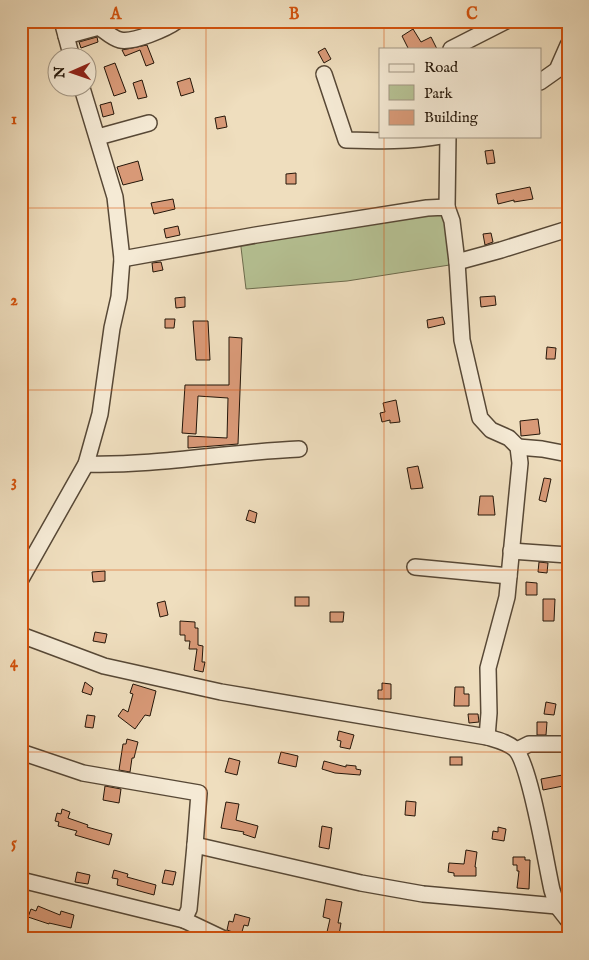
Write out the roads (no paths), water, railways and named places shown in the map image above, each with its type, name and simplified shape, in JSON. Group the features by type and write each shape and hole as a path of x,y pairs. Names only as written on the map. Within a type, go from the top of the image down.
{"street":[{"path":"62,21 69,48"},
{"path":"66,36 99,27 117,39 126,41 167,28 177,21"},
{"path":"453,48 506,21"},
{"path":"542,81 562,72 568,45"},
{"path":"324,74 346,140 390,141 431,138"},
{"path":"21,579 86,464 100,414 112,328 119,297 122,259 116,197 85,98"},
{"path":"98,137 149,123"},
{"path":"448,138 447,207 452,221 457,262 462,340 480,418 491,430 509,438 518,447 520,463 507,597 488,668 488,737"},
{"path":"122,259 256,235 427,208 447,207"},
{"path":"457,262 568,229"},
{"path":"518,447 568,454"},
{"path":"86,464 149,463 255,451 300,449"},
{"path":"511,551 568,555"},
{"path":"415,567 509,576"},
{"path":"21,636 104,666 221,692 488,737 506,743 517,750 527,771 552,890 557,906 568,920"},
{"path":"517,750 529,744 568,744"},
{"path":"21,752 83,773 199,793 190,909 184,920"},
{"path":"196,845 361,883 423,894 557,906"},
{"path":"21,880 184,920 224,939"}]}
